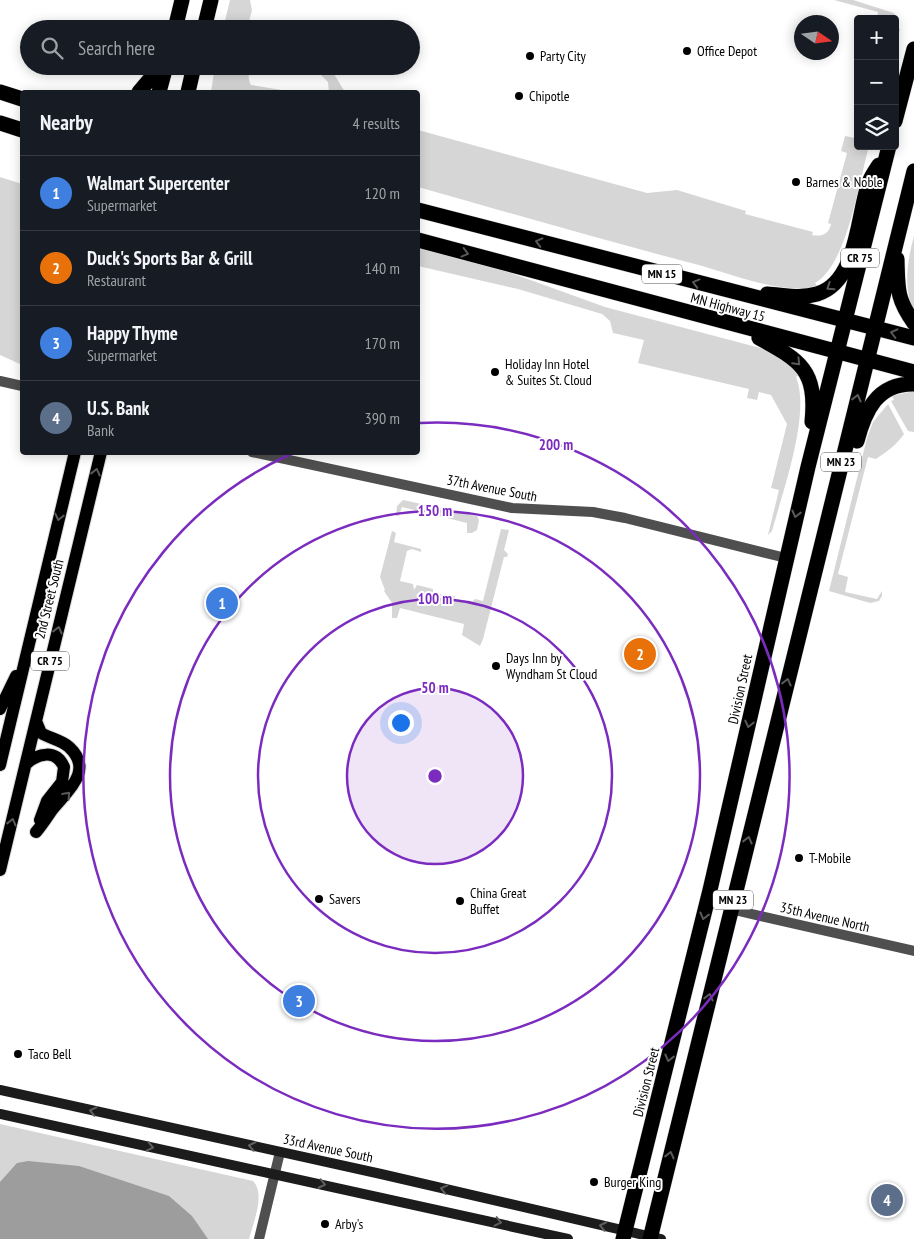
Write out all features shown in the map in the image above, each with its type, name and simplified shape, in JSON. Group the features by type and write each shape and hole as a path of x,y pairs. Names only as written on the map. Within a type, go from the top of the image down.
{"highway":[{"path":"176,20 182,0"},
{"path":"206,20 211,0"},
{"path":"899,106 914,49"},
{"path":"141,90 153,75"},
{"path":"160,90 164,75"},
{"path":"190,89 192,75"},
{"path":"0,92 20,98"},
{"path":"0,123 20,129"},
{"path":"724,291 798,297 816,294 835,284 844,273 848,262 868,183 886,150"},
{"name":"Division Street","path":"624,1235 714,872 808,466 887,150"},
{"name":"CR 75","path":"875,328 914,171"},
{"name":"MN Highway 15","path":"420,211 724,291 914,338"},
{"name":"MN Highway 15","path":"420,241 914,372"},
{"path":"896,242 898,295 902,307 914,323"},
{"path":"741,327 791,356 807,374 814,402 808,466"},
{"name":"MN 23","path":"653,1238 730,909 875,328"},
{"path":"829,512 847,482 868,406 884,391 896,386 914,384"}],"main road":[{"name":"2nd Street South","path":"0,764 74,455"},
{"name":"2nd Street South","path":"0,870 100,455"},
{"path":"0,708 26,656"},
{"path":"26,764 34,756 42,754 56,757 64,767 64,777 47,801 36,832 53,808 71,791 78,770 75,757 68,746 40,733 36,720"},
{"path":"0,757 0,764"},
{"name":"33rd Avenue South","path":"0,1090 280,1152 624,1235 653,1238"},
{"path":"0,1114 568,1239"}],"street":[{"path":"0,381 20,386"},
{"name":"37th Avenue South","path":"266,455 512,508 593,512 626,518 786,558"},
{"name":"35th Avenue North","path":"730,909 914,951"},
{"path":"259,1239 280,1152"}],"shaded area":[{"path":"230,0 250,0 252,10 249,20 225,20"},
{"path":"834,0 853,0 894,13 895,15 878,15 878,12"},
{"path":"214,75 249,75 251,85 282,90 211,90"},
{"path":"321,75 335,75 344,90 329,90 328,82"},
{"path":"420,131 647,193 677,190 746,211 745,214 813,232 812,235 819,236 827,232 831,224 828,223 847,153 841,151 845,136 854,138 854,150 868,150 856,200 844,241 836,259 826,273 815,283 817,286 804,288 773,286 756,282 420,188"},
{"path":"0,177 20,183 20,364 0,355"},
{"path":"914,236 914,313 908,294 907,274"},
{"path":"420,248 511,273 605,307 768,350 800,374 796,377 800,392 798,431 772,531 768,535 779,490 771,488 787,424 771,395 759,392 757,400 747,398 749,389 638,363 644,340 613,333 610,321 602,314 518,289 420,266"},
{"path":"914,391 914,432 908,431 891,401 894,400 892,396"},
{"path":"888,404 904,434 891,448 876,459 868,457 838,574 848,577 845,592 877,599 882,591 879,601 870,603 829,591 867,438 873,422"},
{"path":"403,500 477,516 479,520 477,530 467,533 467,523 402,507 399,516 396,516 397,506"},
{"path":"501,529 509,530 504,550 508,554 507,557 504,557 480,646 462,635 464,624 400,608 397,618 392,618 392,603 384,591 380,577 392,531 396,533 394,542 421,549 421,552 412,549 407,551 400,581 413,584 414,590 417,585 433,589 433,593 455,596 454,599 472,602 475,599 483,601"},
{"path":"0,1124 253,1181 257,1187 259,1201 249,1239 0,1239"},
{"path":"28,1161 79,1166 169,1196 192,1216 208,1239 0,1239 0,1182 17,1163"}],"place":[{"name":"Office Depot","path":"687,51"},
{"name":"Party City","path":"530,56"},
{"name":"Chipotle","path":"519,96"},
{"name":"Barnes & Noble","path":"796,182"},
{"name":"Holiday Inn Hotel & Suites St. Cloud","path":"495,372"},
{"name":"Walmart Supercenter","path":"222,603"},
{"name":"Duck's Sports Bar & Grill","path":"640,654"},
{"name":"Days Inn by Wyndham St Cloud","path":"496,666"},
{"name":"T-Mobile","path":"799,858"},
{"name":"Savers","path":"319,899"},
{"name":"China Great Buffet","path":"460,901"},
{"name":"Happy Thyme","path":"299,1001"},
{"name":"Taco Bell","path":"18,1054"},
{"name":"Burger King","path":"594,1182"},
{"name":"U.S. Bank","path":"887,1200"},
{"name":"Arby's","path":"325,1224"}]}
